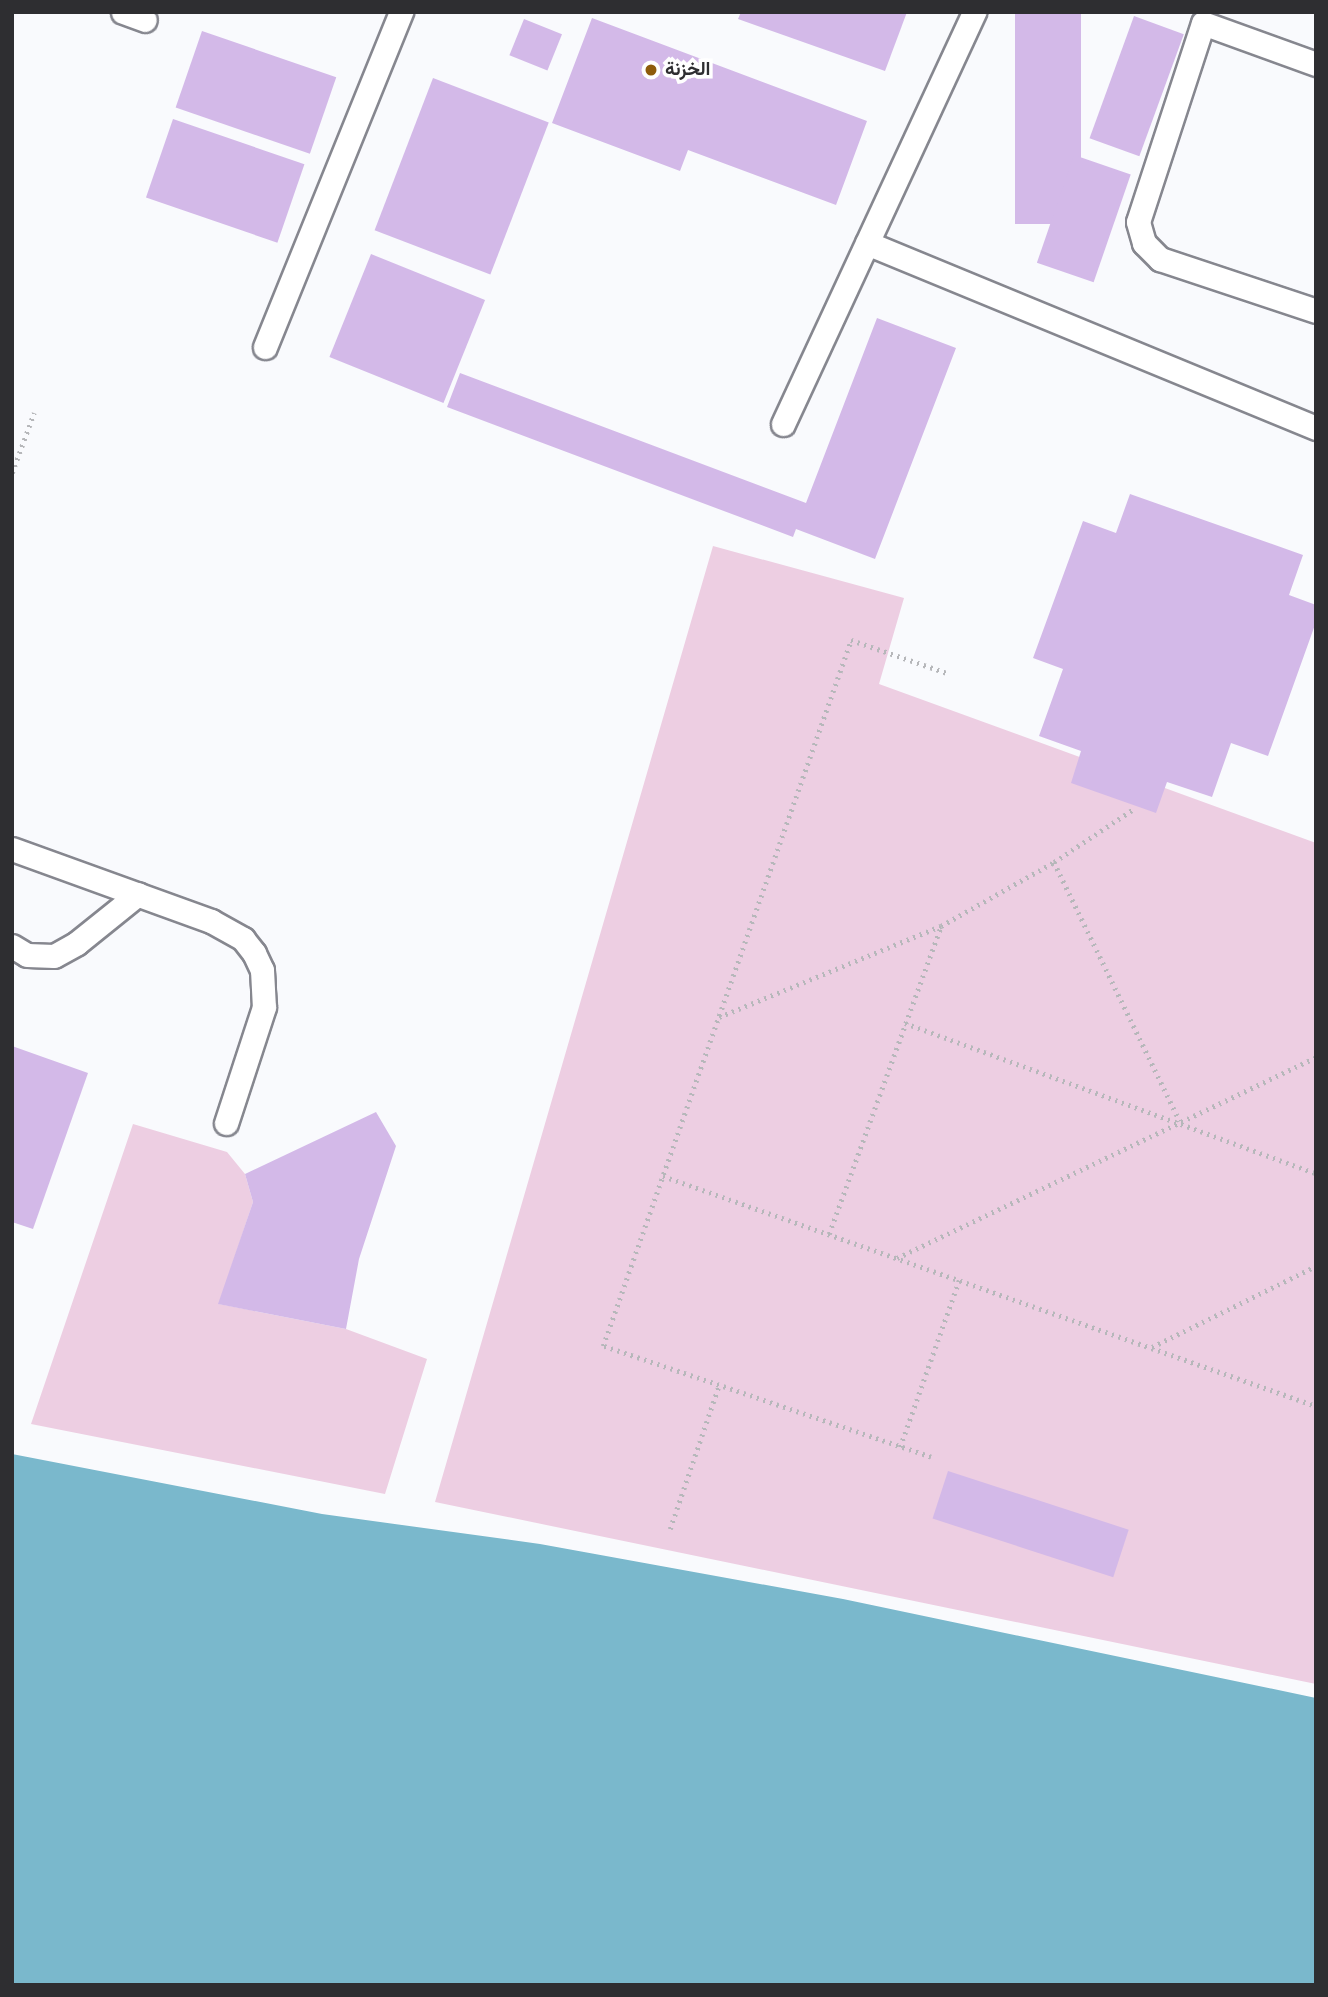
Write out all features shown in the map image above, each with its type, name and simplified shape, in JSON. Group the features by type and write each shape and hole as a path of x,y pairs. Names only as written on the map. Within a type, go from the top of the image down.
{"lane":[{"path":"123,12 145,20"},
{"path":"265,347 401,12"},
{"path":"783,424 974,12"},
{"path":"1316,64 1205,18 1140,212 1140,233 1151,252 1160,259 1316,311"},
{"path":"867,243 1316,428"},
{"path":"12,849 228,928 249,946 262,970 264,1007 226,1123"},
{"path":"12,946 27,955 54,956 77,943 138,894"}],"path":[{"path":"12,473 34,414"},
{"path":"931,1457 603,1346 851,640 947,673"},
{"path":"718,1018 941,926 1054,862 1132,810"},
{"path":"1054,862 1180,1122"},
{"path":"829,1234 941,926"},
{"path":"905,1023 1316,1173"},
{"path":"896,1258 1316,1056"},
{"path":"663,1176 1316,1406"},
{"path":"1151,1348 1316,1266"},
{"path":"900,1447 960,1280"},
{"path":"670,1529 719,1385"}],"shaded area":[{"path":"713,546 904,598 879,684 1316,843 1316,1684 435,1502"},
{"path":"133,1124 227,1152 245,1174 253,1202 219,1304 346,1329 427,1359 385,1494 31,1424"}],"water":[{"path":"12,1454 322,1514 540,1544 843,1599 1316,1698 1316,1985 12,1985"}],"building":[{"path":"741,12 907,12 885,71 738,19"},
{"path":"1015,12 1081,12 1081,224 1015,224"},
{"path":"1134,16 1184,34 1139,156 1090,138"},
{"name":"الخزنة","path":"592,18 867,121 836,205 688,150 680,171 552,123"},
{"path":"524,19 562,34 547,71 509,55"},
{"path":"202,31 336,77 310,154 176,108"},
{"path":"433,78 549,122 490,275 375,230"},
{"path":"173,119 304,164 277,243 146,197"},
{"path":"1074,155 1131,175 1094,282 1037,263"},
{"path":"371,254 485,300 443,403 329,357"},
{"path":"877,318 956,348 875,559 796,529 793,537 447,407 460,373 806,503"},
{"path":"1130,494 1303,555 1289,595 1316,605 1316,622 1268,756 1231,743 1212,797 1167,782 1156,813 1071,783 1081,751 1039,736 1063,669 1033,658 1083,521 1116,533"},
{"path":"12,1046 88,1073 33,1229 12,1222"},
{"path":"376,1112 396,1146 359,1259 346,1329 218,1304 253,1202 245,1174"},
{"path":"948,1471 1129,1530 1113,1577 933,1519"}],"place":[{"name":"الخزنة","path":"651,70"}]}
